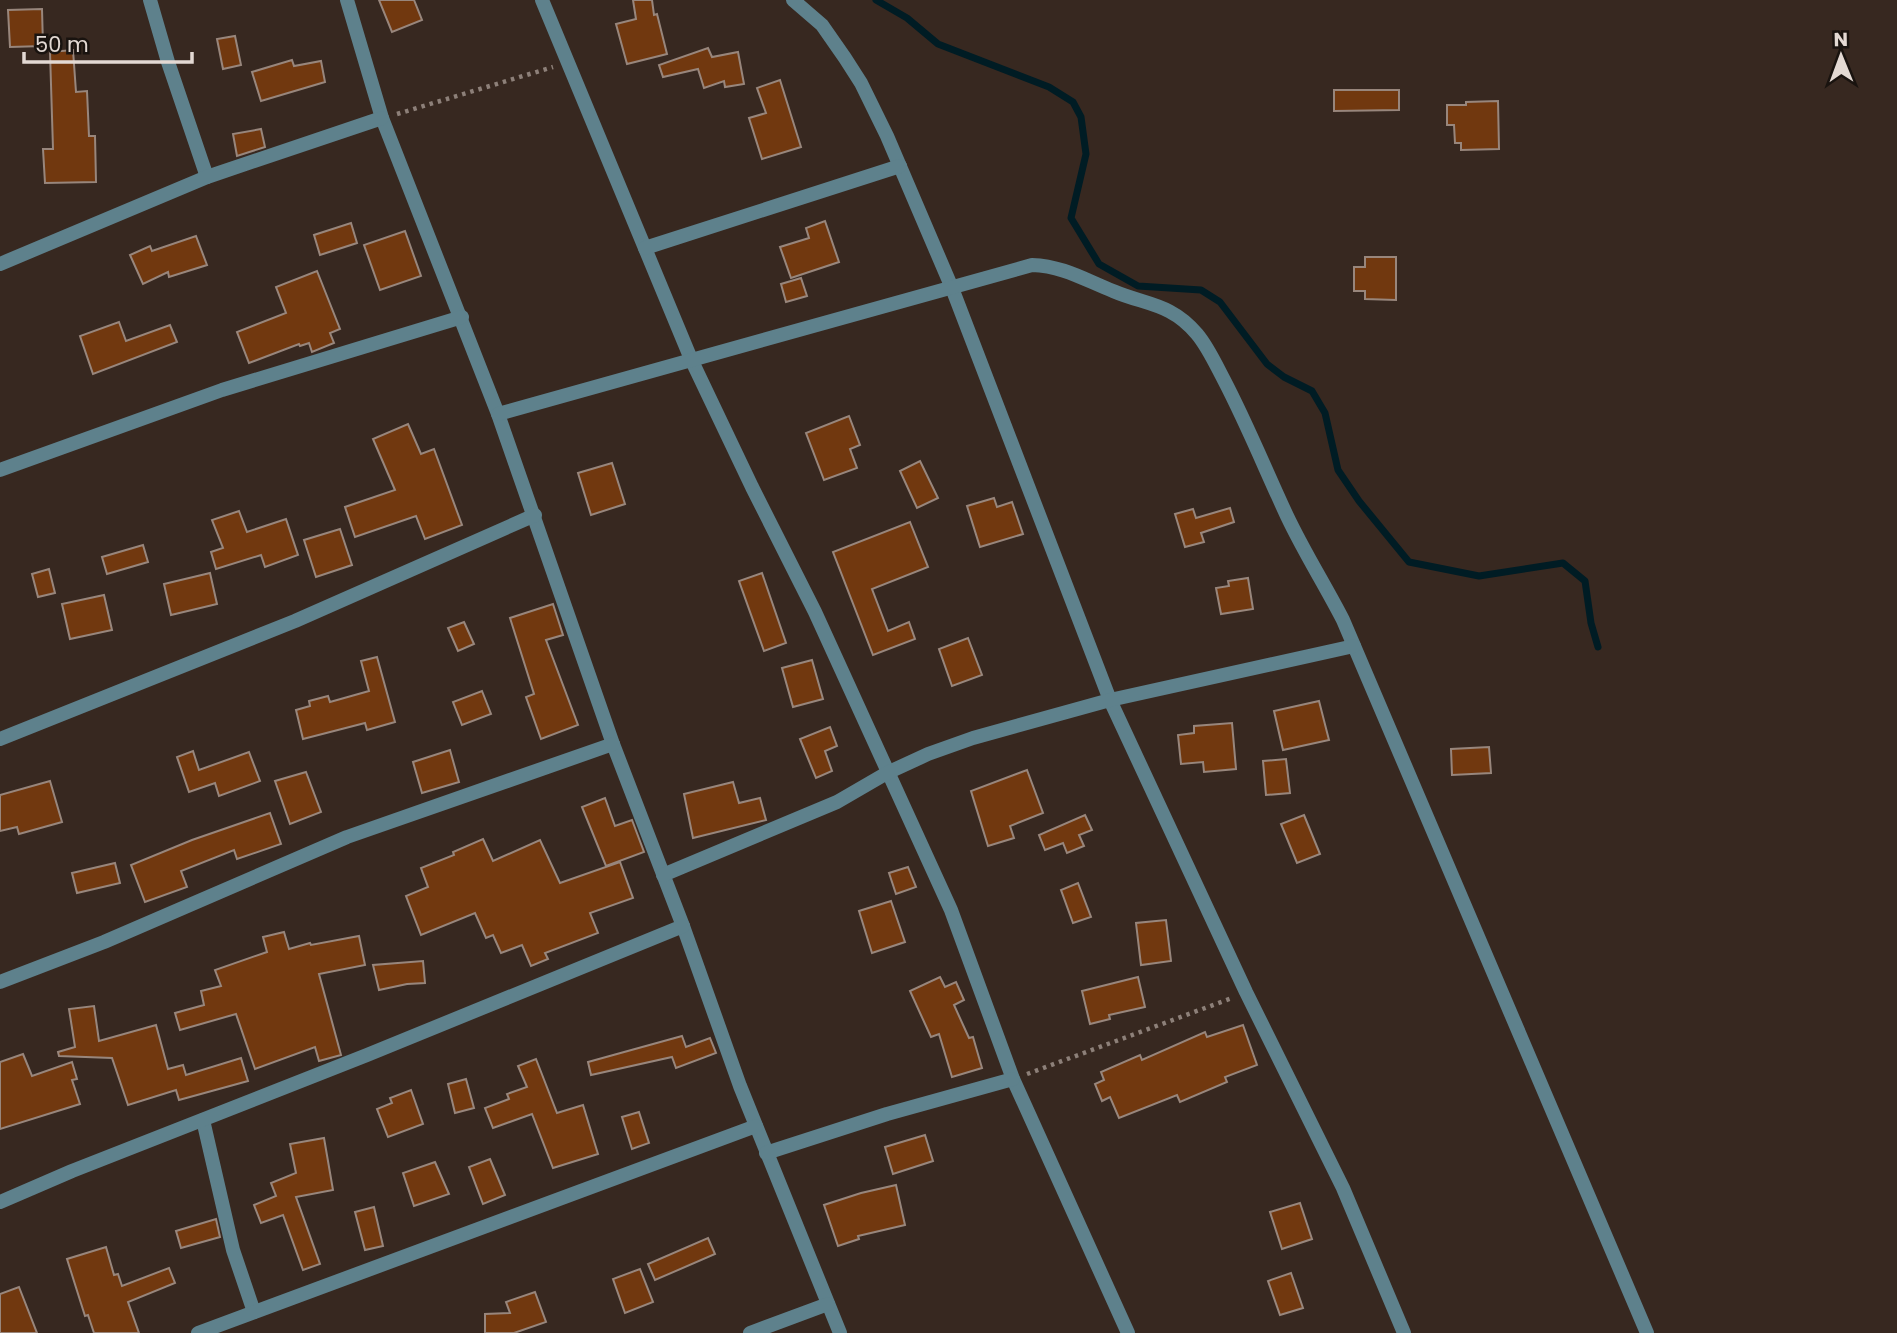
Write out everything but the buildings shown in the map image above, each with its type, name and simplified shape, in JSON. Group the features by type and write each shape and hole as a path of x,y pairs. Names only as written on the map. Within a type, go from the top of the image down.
{"street":[{"path":"150,0 207,177"},
{"path":"347,0 382,118 498,414 613,744 766,1153 840,1333"},
{"path":"542,0 691,359 816,612 951,910 1013,1079 1128,1333"},
{"path":"793,0 810,11 845,58 861,83 900,166 952,288 1110,699 1245,992 1343,1188 1404,1333"},
{"path":"0,264 207,177 382,118"},
{"path":"645,248 900,166"},
{"path":"498,414 1032,265 1045,265 1072,272 1116,293 1160,305 1187,324 1205,345 1235,401 1288,519 1343,620 1647,1333"},
{"path":"0,470 222,390 462,317"},
{"path":"0,739 295,621 535,515"},
{"path":"663,876 837,802 887,773 928,754 973,738 1110,699 1354,646"},
{"path":"0,982 104,942 347,837 613,744"},
{"path":"0,1202 683,926"},
{"path":"766,1153 887,1114 1013,1079"},
{"path":"203,1120 233,1250 254,1312"},
{"path":"198,1333 756,1126"},
{"path":"750,1333 828,1304"}],"path":[{"path":"382,118 513,81 567,62"},
{"path":"1013,1079 1245,992"}],"waterway":[{"path":"876,0 907,18 938,44 1049,87 1073,102 1081,117 1086,154 1071,218 1099,264 1138,286 1201,290 1220,302 1267,364 1284,377 1312,391 1325,413 1338,470 1359,501 1409,562 1479,576 1563,563 1585,581 1591,623 1598,647"}]}
